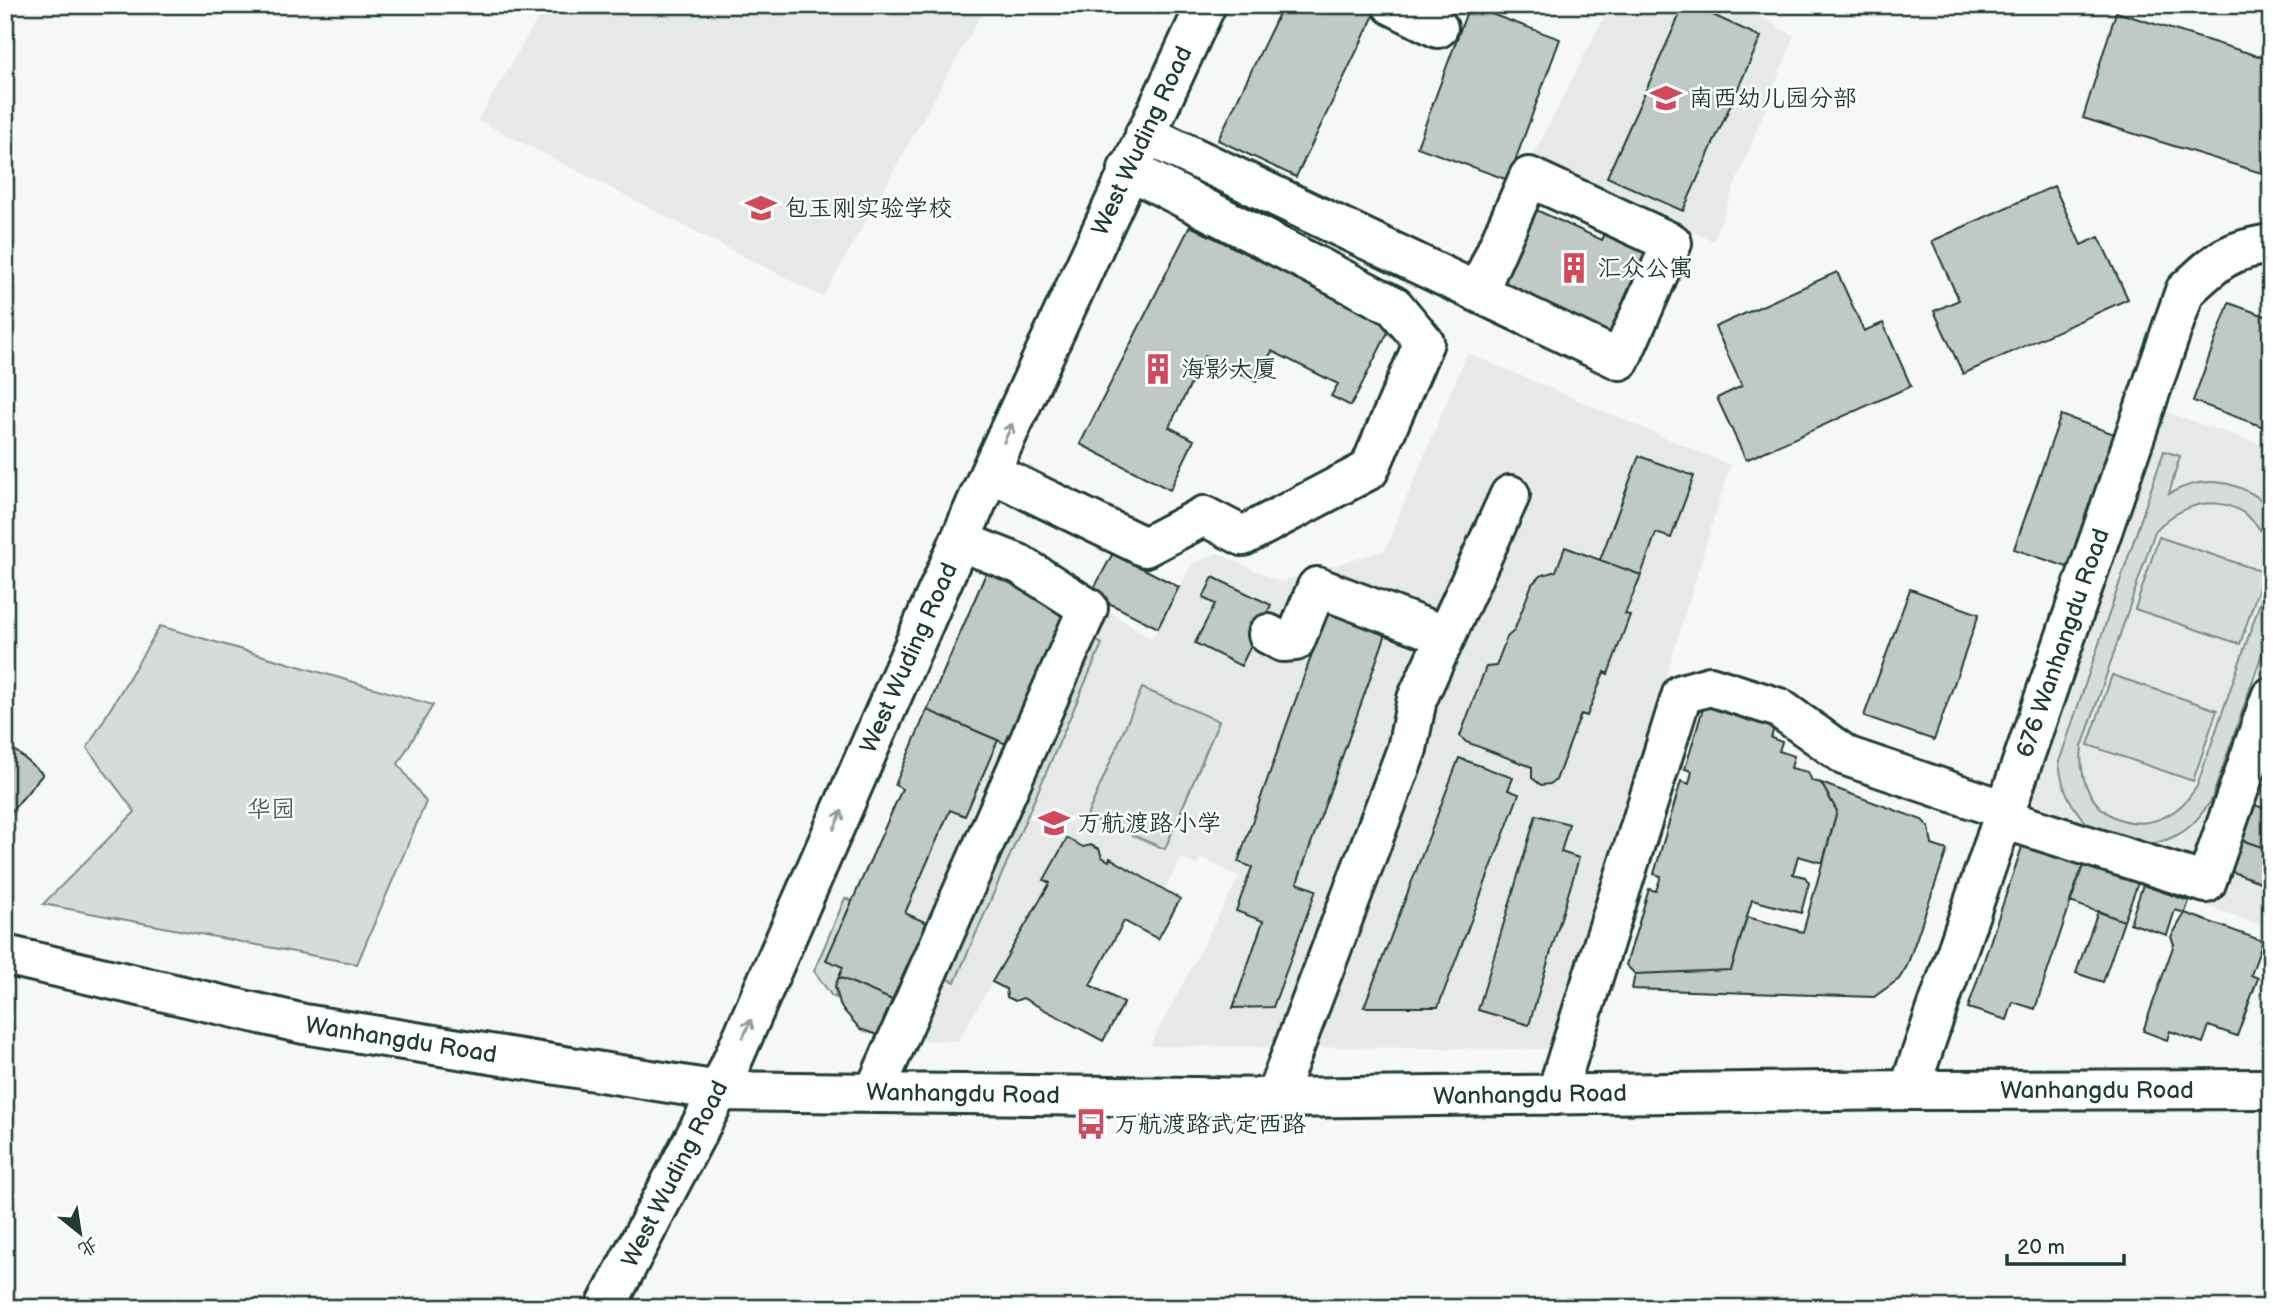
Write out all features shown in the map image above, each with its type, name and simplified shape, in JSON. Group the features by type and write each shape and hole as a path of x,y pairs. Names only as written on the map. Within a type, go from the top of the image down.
{"street":[{"name":"West Wuding Road","path":"605,1308 719,1091 990,472 1206,5"},
{"path":"1392,5 1438,28"},
{"path":"1145,134 1620,360 1672,243 1529,177 1478,292"},
{"path":"990,472 1145,547 1204,516 1243,536 1369,470 1424,342 1394,306 1128,169"},
{"name":"676 Wanhangdu Road","path":"1909,1090 2185,291 2222,257 2250,247 2271,244"},
{"path":"1275,1098 1407,749 1417,699 1510,495"},
{"path":"874,1093 1088,608 1019,564 960,541"},
{"path":"1268,634 1283,642 1295,641 1317,587 1446,636"},
{"path":"1556,1095 1682,694 1710,686 1779,708 1846,756 2004,815 2206,883 2271,696"},
{"name":"Wanhangdu Road","path":"5,955 304,1024 719,1091 1275,1098 1909,1090 2271,1090"}],"shaded area":[{"name":"包玉刚实验学校","path":"546,5 986,6 823,297 478,120"},
{"name":"南西幼儿园分部","path":"1610,5 1742,5 1794,36 1713,241 1531,160"},
{"path":"1467,353 1730,465 1553,1049 1150,1046 1239,877 1201,857 1196,865 1182,858 1164,890 1180,899 1158,939 1124,921 1090,984 1124,1003 1103,1041 1023,998 1015,1001 1007,997 1006,989 992,982 958,1041 889,1039 860,1029 814,971 845,898 853,900 902,789 895,785 999,545 1023,556 1152,639 1192,564 1218,553 1280,582 1385,550"},
{"path":"2160,410 2271,448 2271,928 2012,840"}],"green space":[{"path":"2164,451 2180,456 2169,494 2195,484 2221,483 2246,490 2269,506 2271,551 2262,532 2250,518 2235,508 2220,504 2203,504 2187,509 2170,518 2155,531 2082,747 2083,773 2091,794 2104,810 2121,820 2141,823 2161,818 2180,806 2197,786 2271,571 2271,628 2211,801 2187,829 2177,835 2156,843 2135,845 2116,841 2098,832 2084,819 2063,784 2059,762"},
{"path":"2159,537 2264,572 2240,644 2135,609"},
{"name":"华园","path":"160,626 433,705 398,764 426,802 357,964 43,904 135,812 87,748"},
{"path":"1088,635 1102,644 955,982 940,976"},
{"path":"2112,675 2217,710 2193,781 2088,745"},
{"path":"1142,688 1219,721 1165,849 1087,816"},
{"path":"845,898 852,901 827,960 843,967 835,986 836,998 814,971"}],"building":[{"path":"1283,5 1369,5 1377,9 1296,177 1218,140"},
{"path":"1684,5 1691,5 1761,37 1683,211 1607,177"},
{"path":"1469,6 1560,39 1508,180 1417,147"},
{"path":"2116,12 2271,60 2271,176 2083,118"},
{"path":"2054,186 2081,245 2099,237 2128,299 1963,374 1934,311 1959,300 1932,241"},
{"name":"汇众公寓","path":"1534,209 1602,240 1608,228 1651,247 1609,339 1498,288"},
{"name":"海影大厦","path":"1190,226 1391,326 1351,406 1331,396 1338,384 1272,351 1256,382 1205,356 1169,427 1194,440 1170,490 1080,444"},
{"path":"1837,272 1864,331 1883,323 1911,386 1746,460 1717,398 1742,386 1715,327"},
{"path":"2229,303 2265,316 2271,303 2269,429 2193,401"},
{"path":"2061,415 2120,436 2073,569 2014,549"},
{"path":"1639,456 1694,476 1671,538 1656,533 1641,575 1600,560"},
{"path":"1565,547 1641,575 1625,614 1630,615 1608,674 1604,672 1587,716 1581,714 1556,780 1541,785 1532,778 1532,767 1466,742 1460,736 1486,667 1496,666 1507,637 1514,631 1532,584 1540,576 1556,571"},
{"path":"1113,553 1179,587 1158,628 1091,594"},
{"path":"990,564 1077,612 1018,749 927,710"},
{"path":"1213,577 1271,605 1241,666 1195,643 1215,604 1203,598"},
{"path":"1910,589 1979,614 1934,740 1864,716"},
{"path":"1328,609 1387,631 1297,883 1316,890 1273,1007 1233,1008 1263,921 1236,911 1252,867 1238,862"},
{"path":"1704,705 1775,725 1771,738 1782,742 1779,751 1794,756 1791,768 1808,772 1812,781 1821,783 1837,811 1823,863 1798,856 1793,874 1805,877 1809,883 1801,913 1752,900 1731,970 1635,974 1626,965 1649,889 1656,891 1661,876 1654,874 1681,781 1689,784 1692,771 1685,769"},
{"path":"927,710 998,740 965,816 950,810 905,913 938,928 904,1005 839,977 843,967 826,960 902,789 895,785"},
{"path":"5,742 43,774 5,819"},
{"path":"1459,758 1513,778 1508,790 1519,794 1438,1007 1364,1007"},
{"path":"1821,783 1922,820 1929,827 1932,845 1947,850 1907,966 1899,979 1874,997 1632,989 1635,974 1731,970 1747,917 1803,932 1837,811"},
{"path":"2271,784 2271,850 2237,838 2249,803 2263,808"},
{"path":"1536,815 1569,824 1561,852 1579,858 1529,1025 1478,1010"},
{"path":"1067,838 1083,847 1091,845 1099,849 1102,857 1109,861 1110,858 1180,899 1158,939 1124,921 1090,985 1124,1003 1103,1041 1023,998 1015,1001 1007,997 1006,989 992,982 1050,883 1044,880"},
{"path":"2241,840 2271,850 2271,886 2230,871"},
{"path":"2023,844 2083,865 2035,1009 2013,1002 2007,1020 1968,1008"},
{"path":"2083,865 2138,883 2124,921 2070,902"},
{"path":"2143,885 2189,901 2185,913 2175,910 2167,935 2130,923"},
{"path":"2098,911 2124,921 2103,982 2076,973"},
{"path":"2185,913 2263,941 2251,975 2258,978 2237,1036 2209,1026 2203,1043 2170,1031 2167,1040 2143,1031 2174,944 2171,937"},
{"path":"839,977 904,1005 889,1039 860,1029 841,1007 835,986"}],"place":[{"name":"南西幼儿园分部","path":"1666,98"},
{"name":"包玉刚实验学校","path":"761,208"},
{"name":"汇众公寓","path":"1574,268"},
{"name":"海影大厦","path":"1158,369"},
{"name":"万航渡路小学","path":"1054,823"},
{"name":"万航渡路武定西路","path":"1091,1124"}]}
